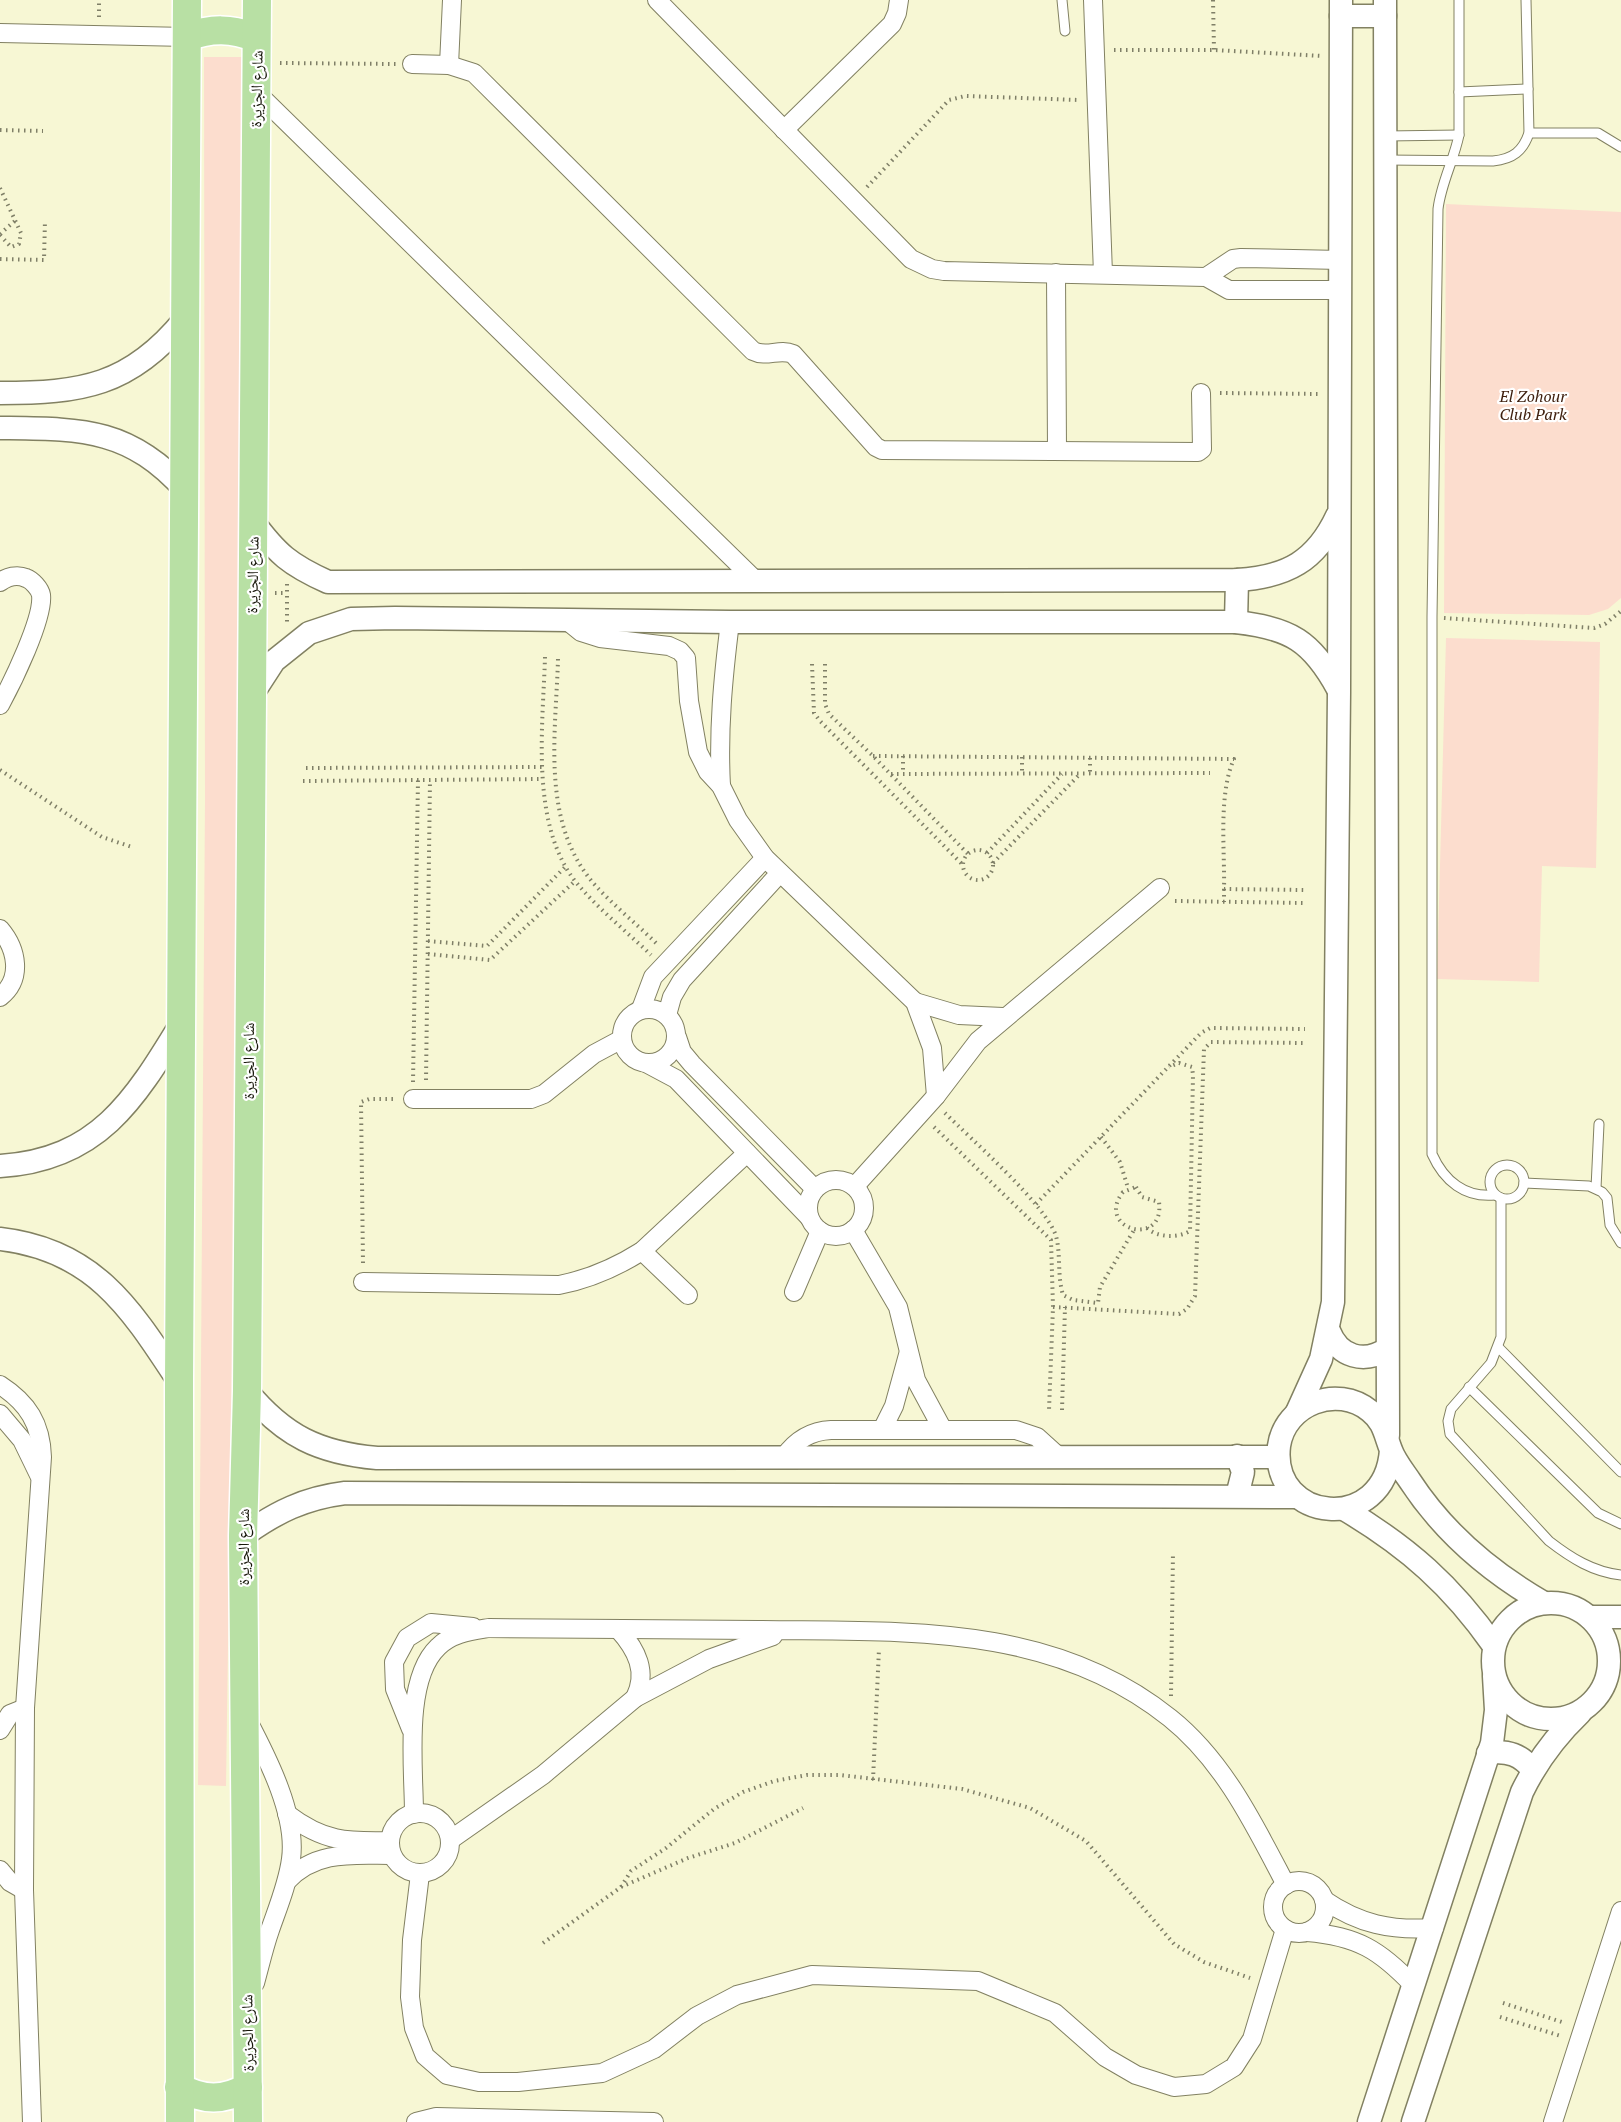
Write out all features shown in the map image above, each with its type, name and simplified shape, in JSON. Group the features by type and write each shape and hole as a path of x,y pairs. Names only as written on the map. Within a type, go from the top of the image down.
{"main road":[{"path":"180,2122 179,1382 186,491 184,320 188,0"},
{"name":"شارع الجزيرة","path":"248,2122 243,1536 247,1391 250,698 257,0"},
{"path":"187,37 201,32 229,30 256,50"},
{"path":"179,2087 196,2095 213,2098 226,2097 248,2087"}],"street":[{"path":"449,65 452,0"},
{"path":"657,0 912,259 932,269 1206,277 1229,290 1340,290"},
{"path":"784,130 892,24 899,0"},
{"path":"1093,0 1103,274"},
{"path":"1341,8 1385,8 1389,1443 1386,1477 1379,1489 1363,1502 1344,1509 1328,1510 1298,1497 1284,1479 1278,1457 1283,1432 1297,1412 1321,1359 1329,1331 1333,1302 1339,692 1341,8"},
{"path":"0,33 187,37"},
{"path":"412,64 449,65 474,73 753,351 766,355 780,351 793,354 876,447 882,450 1198,452 1202,448 1201,393"},
{"path":"255,91 757,582"},
{"path":"1206,277 1233,259 1341,260"},
{"path":"1056,273 1057,451"},
{"path":"0,393 50,393 89,386 132,368 169,339 184,320"},
{"path":"49,429 50,393"},
{"path":"0,428 49,429 96,434 127,445 155,461 186,491"},
{"path":"252,520 272,548 298,568 328,582 1237,580 1272,576 1289,570 1311,555 1328,535 1339,512"},
{"path":"0,582 16,576 27,578 36,585 41,595 39,613 22,660 0,705"},
{"path":"1236,622 1237,580"},
{"path":"395,583 395,618"},
{"path":"250,698 274,661 309,633 351,619 395,618 730,622 1236,622 1269,626 1299,640 1323,663 1339,692"},
{"path":"565,619 581,632 600,638 654,643 680,651 688,665 689,701 698,752 708,771 722,786 738,820 765,858 915,1002 932,1048 930,1103"},
{"path":"722,786 721,710 730,622"},
{"path":"765,858 652,977 641,1009 626,1020 622,1038 630,1055 676,1079 814,1224 836,1236 853,1230 860,1223 864,1204 855,1186 834,1179 815,1189 810,1197 814,1224 794,1292"},
{"path":"667,1015 672,997 682,980 780,873"},
{"path":"855,1186 930,1103 978,1041 1160,888"},
{"path":"0,929 12,944 16,962 13,980 0,997"},
{"path":"915,1002 959,1015 1004,1017"},
{"path":"641,1009 655,1009 667,1015 676,1029 682,1052 692,1064 815,1189"},
{"path":"0,1166 29,1164 74,1148 113,1121 144,1085 183,1021"},
{"path":"646,1063 663,1059 670,1053 677,1037"},
{"path":"419,1099 531,1099 544,1094 585,1060 622,1038"},
{"path":"363,1282 559,1285 603,1273 642,1251 747,1153"},
{"path":"853,1230 898,1307 908,1353 924,1397 943,1430"},
{"path":"0,1239 27,1242 70,1259 108,1286 139,1320 179,1382"},
{"path":"642,1251 688,1295"},
{"path":"1329,1331 1338,1347 1353,1356 1371,1357 1387,1349"},
{"path":"882,1430 894,1406 908,1353"},
{"path":"0,1385 27,1407 36,1423 41,1440 25,1708 24,1890 32,2122"},
{"path":"247,1391 267,1415 291,1433 327,1450 377,1458 1278,1457"},
{"path":"1297,1412 1317,1401 1341,1398 1370,1410 1380,1421 1389,1443 1432,1511 1456,1538 1512,1585 1544,1604"},
{"path":"0,1414 22,1440 39,1475"},
{"path":"784,1457 797,1441 814,1432 882,1430 1016,1430 1037,1437 1058,1456"},
{"path":"1237,1456 1243,1472 1237,1496"},
{"path":"376,1493 377,1458"},
{"path":"243,1536 291,1505 318,1496 376,1493 1298,1497"},
{"path":"1344,1509 1413,1554 1464,1605 1494,1646"},
{"path":"1369,2122 1434,1928 1488,1753 1496,1710 1494,1646 1501,1630 1512,1617 1527,1608 1544,1604 1567,1606 1589,1617 1621,1617"},
{"path":"1413,2122 1522,1792 1533,1770 1556,1736 1613,1682 1606,1641 1589,1617"},
{"path":"414,1735 395,1689 394,1662 407,1638 431,1623 489,1628 880,1630 1012,1643 1063,1657 1112,1679 1170,1718 1229,1783 1286,1885"},
{"path":"414,1814 416,1697 422,1670 438,1647 462,1632 489,1628"},
{"path":"618,1629 632,1644 640,1664 641,1685 635,1698"},
{"path":"450,1840 543,1775 635,1698 709,1659 789,1630"},
{"path":"1494,1676 1503,1696 1519,1711 1538,1719 1560,1720 1580,1713"},
{"path":"0,1730 10,1714 25,1708"},
{"path":"243,1712 264,1751 287,1814 292,1836 292,1859 287,1881 267,1938 246,2016"},
{"path":"1488,1753 1509,1752 1518,1756 1533,1770"},
{"path":"287,1814 325,1838 391,1848"},
{"path":"414,1814 426,1814 438,1819 446,1828 450,1840 449,1852 443,1863 433,1871 420,1874 404,1868 391,1848 398,1823 414,1814"},
{"path":"287,1881 296,1871 321,1858 391,1848"},
{"path":"0,1870 10,1882 24,1890"},
{"path":"420,1874 412,1940 410,1997 414,2028 425,2056 447,2074 479,2082 518,2082 602,2073 654,2049 697,2016 737,1995 812,1975 978,1981 1055,2013 1106,2057 1136,2075 1173,2087 1206,2084 1234,2067 1252,2039 1285,1929"},
{"path":"1307,1932 1323,1919 1324,1900 1321,1893 1309,1883 1293,1882 1279,1891 1273,1907 1278,1923 1292,1932 1332,1934 1355,1940 1377,1951 1414,1986"},
{"path":"1324,1900 1348,1915 1375,1925 1412,1930 1434,1928"},
{"path":"1553,2122 1621,1911"},
{"path":"416,2122 436,2117 654,2122"}],"lane":[{"path":"1062,0 1065,31"},
{"path":"1459,0 1458,135 1442,187 1438,209 1432,618 1432,1154 1437,1165 1457,1187 1475,1195 1498,1196 1507,1199 1519,1194 1524,1183 1520,1171 1509,1165 1497,1167 1490,1178 1491,1190 1498,1196 1502,1327 1499,1348 1491,1363 1451,1409 1448,1421 1450,1434 1457,1444 1549,1541 1568,1556 1588,1567 1621,1575"},
{"path":"1384,160 1506,160 1517,154 1525,144 1529,132 1526,0"},
{"path":"1459,92 1528,89"},
{"path":"1529,132 1598,133 1621,147"},
{"path":"1384,136 1458,135"},
{"path":"1596,1188 1599,1124"},
{"path":"1524,1183 1596,1188 1607,1198 1610,1225 1621,1243"},
{"path":"1499,1348 1621,1472"},
{"path":"1469,1387 1598,1513 1621,1524"}],"path":[{"path":"1213,0 1214,50"},
{"path":"256,50 412,64"},
{"path":"1096,50 1214,50 1341,57"},
{"path":"854,201 949,100 974,96 1098,100"},
{"path":"0,130 44,131"},
{"path":"0,188 16,220 21,233 19,244 11,247 0,235 16,220"},
{"path":"0,259 44,260 45,220"},
{"path":"1201,393 1340,394"},
{"path":"287,560 287,651"},
{"path":"1432,618 1594,628 1605,624 1621,612"},
{"path":"545,657 542,780 553,836 575,881 666,962"},
{"path":"558,659 555,793 568,840 594,884 666,962"},
{"path":"812,664 814,713 820,722 963,865 968,876 980,880 990,874 993,863 1080,774"},
{"path":"825,664 825,704 829,714 968,854"},
{"path":"820,722 829,714"},
{"path":"873,756 1234,759 1228,771 1226,789 1224,902"},
{"path":"903,756 903,774"},
{"path":"1022,757 1022,774"},
{"path":"1090,758 1090,774"},
{"path":"306,768 542,767"},
{"path":"0,770 102,837 132,847"},
{"path":"891,774 1210,773"},
{"path":"987,853 1062,774"},
{"path":"418,780 419,1099"},
{"path":"419,1099 428,954 430,780"},
{"path":"303,781 542,780"},
{"path":"963,865 968,854 977,850 987,853 993,863"},
{"path":"428,941 487,946 567,865"},
{"path":"428,954 490,960 575,881"},
{"path":"1224,889 1304,890"},
{"path":"1145,900 1303,903"},
{"path":"1036,1204 1201,1033 1210,1028 1305,1029"},
{"path":"1053,1307 1179,1314 1187,1309 1195,1296 1204,1049 1211,1042 1307,1043"},
{"path":"1148,1228 1151,1232 1164,1235 1183,1236 1190,1232 1192,1067 1179,1063 1168,1067"},
{"path":"363,1282 361,1102 369,1099 419,1099"},
{"path":"930,1103 1036,1204 1055,1234 1059,1282 1063,1295 1073,1300 1098,1303 1100,1287 1134,1230"},
{"path":"930,1103 1051,1240 1053,1307 1049,1410"},
{"path":"1101,1137 1120,1162 1128,1188"},
{"path":"1136,1187 1142,1197 1159,1202 1158,1217 1148,1228 1134,1230 1121,1223 1116,1211 1118,1197 1128,1188 1136,1187"},
{"path":"1062,1410 1065,1307"},
{"path":"1170,1718 1173,1552"},
{"path":"873,1780 880,1630"},
{"path":"621,1887 631,1871 666,1848 714,1809 743,1792 774,1781 807,1775 840,1775 962,1790 1030,1808 1086,1841 1174,1944 1204,1962 1269,1984"},
{"path":"543,1943 621,1887 688,1858 735,1843 804,1808"},
{"path":"1503,2002 1581,2035"},
{"path":"1500,2017 1581,2035"}],"green space":[{"path":"204,57 244,57 237,1021 226,1786 198,1785 205,801"},
{"name":"El Zohour Club Park","path":"1446,204 1621,212 1621,598 1608,609 1589,615 1444,613"},
{"path":"1446,638 1600,642 1596,868 1542,866 1539,982 1437,979"}]}
